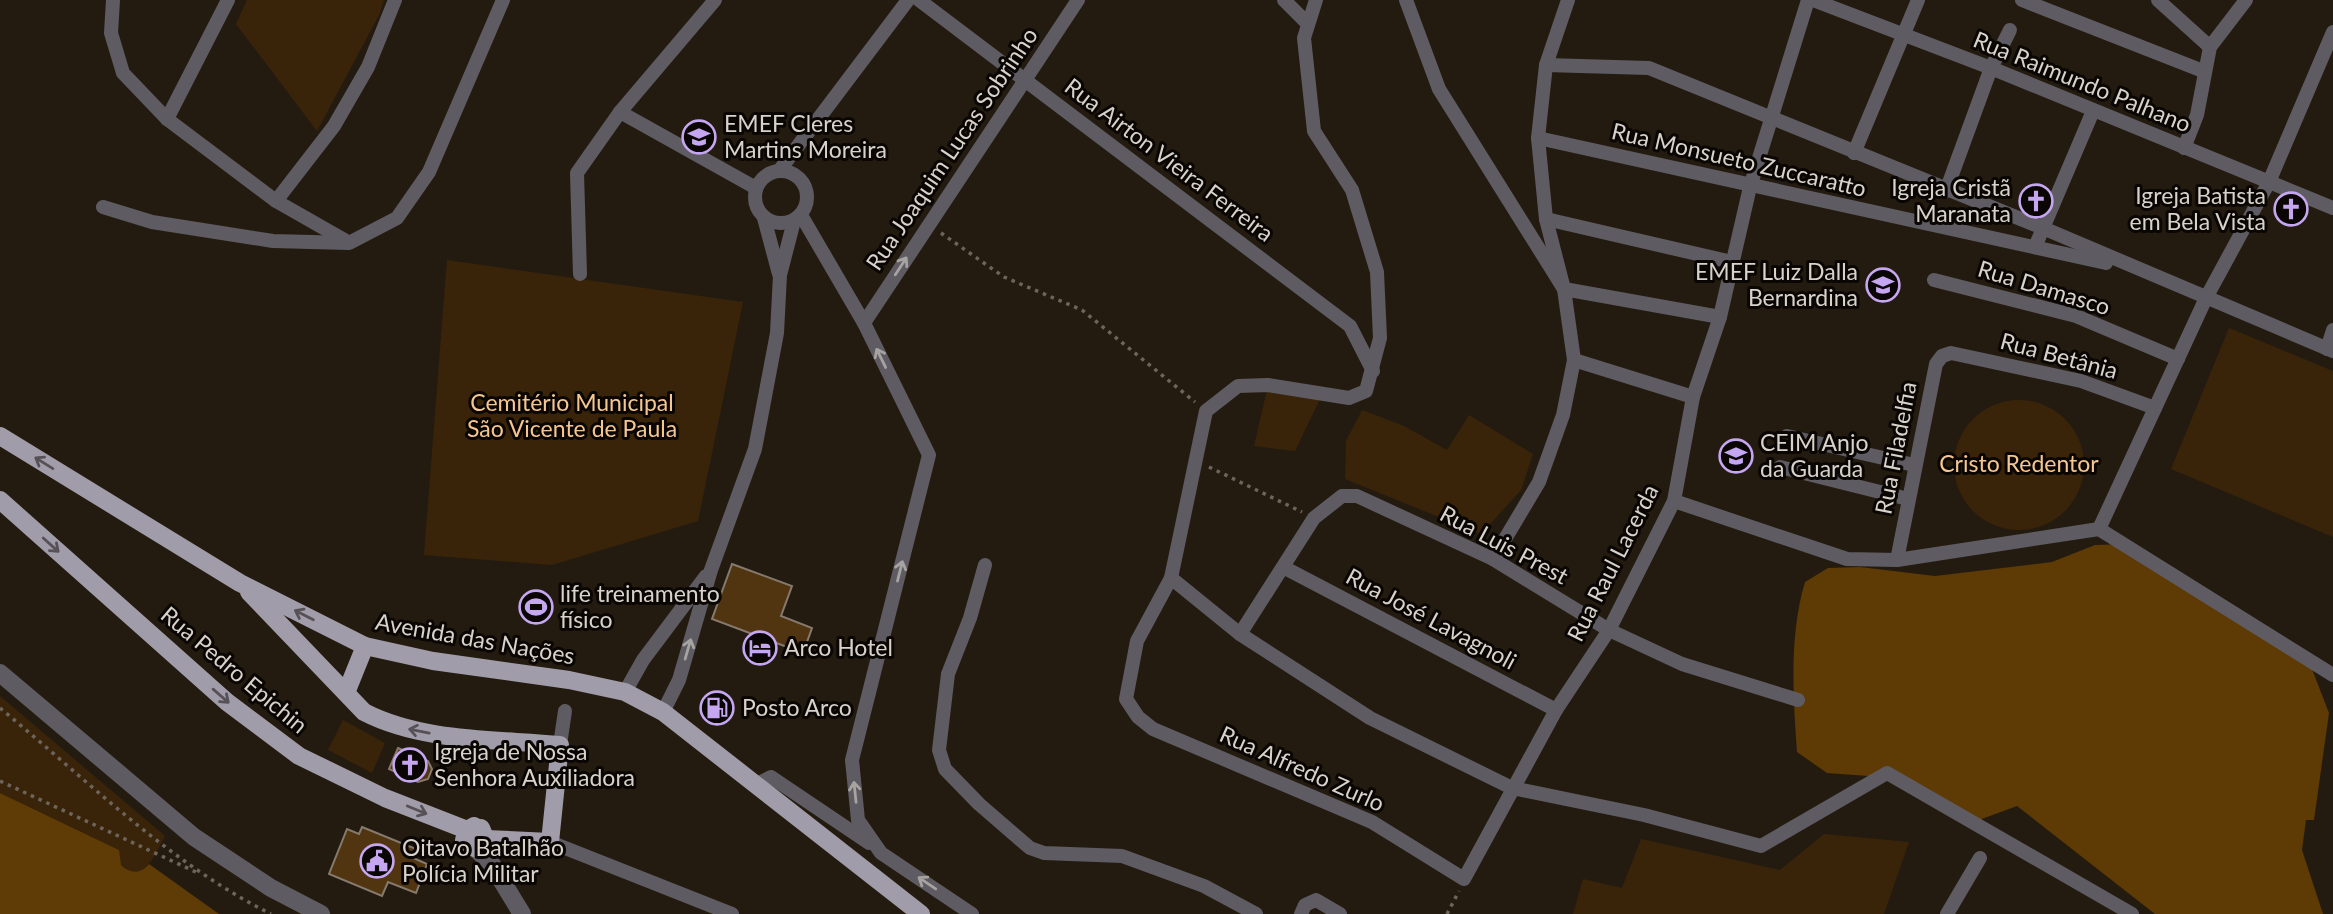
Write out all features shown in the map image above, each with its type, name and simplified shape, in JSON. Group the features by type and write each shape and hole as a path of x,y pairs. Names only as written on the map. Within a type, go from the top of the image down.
{"main road":[{"name":"Avenida das Nações","path":"0,436 240,583 365,646 433,661 569,680 625,692 663,712 757,784 906,906 921,914"},
{"name":"Rua Pedro Epichin","path":"0,500 227,702 299,755 385,798 479,837 550,842"},
{"path":"240,583 364,712 387,724 424,732 560,745 550,842"},
{"path":"346,693 365,646"}],"street":[{"path":"113,0 111,33 123,74 167,119 276,201 349,243"},
{"path":"167,119 228,0"},
{"path":"276,201 334,126 368,67 395,0"},
{"path":"103,207 152,222 273,241 349,243 397,218 429,172 503,0"},
{"path":"580,274 577,173 621,112 715,0"},
{"path":"780,275 764,218 756,206 756,188 765,176 779,171 908,0"},
{"name":"Rua Airton Vieira Ferreira","path":"919,0 1350,326 1373,371"},
{"name":"Rua Joaquim Lucas Sobrinho","path":"864,323 1078,0"},
{"path":"1284,0 1308,24"},
{"path":"1315,0 1304,38 1314,131 1352,190 1377,272 1380,338 1373,371 1366,391 1349,398 1268,385 1238,386 1206,411 1171,578 1240,634 1370,718 1512,788 1644,815 1761,846 1887,773 2132,914"},
{"path":"1406,0 1439,89 1564,289 1720,317"},
{"path":"1493,559 1539,482 1563,415 1574,360 1564,289 1546,219 1538,138 1546,65 1568,0"},
{"name":"Rua Raimundo Palhano","path":"1810,0 1991,68 2333,208"},
{"name":"Rua Raul Lacerda","path":"1464,879 1556,710 1609,630 1674,501 1693,397 1720,317 1750,187 1810,0"},
{"path":"1854,153 1919,0"},
{"path":"2022,0 2203,71"},
{"path":"2158,0 2210,47"},
{"path":"2184,148 2197,115 2203,71 2210,47 2246,0"},
{"path":"1946,191 1991,68 2010,30"},
{"path":"2099,529 2206,298 2269,182 2333,32"},
{"name":"Rua Monsueto Zuccaratto","path":"1546,65 1648,68 1946,191 2043,228 2330,350"},
{"path":"2035,247 2093,111"},
{"path":"621,112 756,188"},
{"name":"Rua Monsueto Zuccaratto","path":"1538,138 1750,187 2135,269"},
{"path":"663,712 679,680 711,570 755,450 777,332 780,275 798,218 807,200 807,190 795,175 779,171"},
{"path":"764,218 778,224 798,218"},
{"path":"798,218 864,323 929,455 852,760 851,823"},
{"path":"1546,219 1732,262"},
{"name":"Rua Damasco","path":"1934,280 2076,316 2178,359"},
{"path":"2330,350 2333,330"},
{"name":"Rua Betânia","path":"1951,353 2081,381 2155,408"},
{"name":"Rua Filadelfia","path":"1897,560 1936,364 1942,356 1951,353"},
{"path":"1574,360 1693,397"},
{"path":"1787,436 1914,465"},
{"path":"1780,467 1908,499"},
{"name":"Rua Luis Prest","path":"1314,518 1342,496 1357,496 1493,559 1609,630 1682,664 1798,700"},
{"path":"1674,501 1847,559 1897,560 2099,529 2333,675"},
{"path":"1240,634 1314,518"},
{"path":"985,565 970,618 948,674 939,750 945,769 979,804 1030,848 1044,853 1122,856 1204,887 1256,914"},
{"name":"Rua José Lavagnoli","path":"1284,568 1556,710"},
{"path":"625,692 643,660 711,570"},
{"name":"Rua Alfredo Zurlo","path":"1171,578 1137,641 1126,698 1138,717 1153,729 1372,822 1464,879"},
{"path":"0,673 194,837 271,888 321,914"},
{"path":"560,745 565,711"},
{"path":"757,784 771,777 851,823 881,852 972,914"},
{"path":"479,837 491,863 522,914"},
{"name":"Rua Pedro Epichin","path":"550,842 733,914"},
{"path":"1947,914 1980,858"},
{"path":"1301,914 1305,905 1317,900 1340,914"},
{"path":"699,901 721,914"}],"path":[{"path":"928,224 1004,277 1082,310 1206,411"},
{"path":"1196,461 1314,518"},
{"path":"0,708 118,809 206,877"},
{"path":"0,781 206,877 271,914"},
{"path":"1447,914 1464,879"}],"green space":[{"path":"247,0 384,0 379,15 317,131 236,24"},
{"name":"Cemitério Municipal São Vicente de Paula","path":"447,260 743,302 698,521 552,565 424,555"},
{"path":"2229,328 2333,371 2333,537 2171,469"},
{"path":"1267,390 1320,399 1295,451 1254,446"},
{"name":"Cristo Redentor","path":"2019,400 2044,405 2065,419 2079,440 2084,465 2079,490 2065,511 2044,525 2019,530 1994,525 1973,511 1959,490 1954,465 1959,440 1973,419 1994,405"},
{"path":"1362,410 1404,426 1447,450 1469,415 1533,454 1521,490 1481,534 1345,479 1346,441"},
{"path":"0,696 165,836 146,867 134,872 127,870 120,861 119,850 0,793"},
{"path":"343,720 385,743 372,773 328,750"},
{"path":"1824,834 1909,842 1884,914 1573,914 1583,879 1622,888 1641,839 1780,870"}],"shaded area":[{"path":"2130,544 2310,664 2329,713 2314,820 2306,820 2302,850 2323,914 2155,914 2017,806 1979,820 1896,778 1827,773 1797,752 1794,645 1805,582 1828,568 1860,567 1935,576 2052,562 2095,545"},
{"path":"0,793 119,850 121,865 128,870 139,871 149,864 219,914 0,914"}],"building":[{"path":"732,564 792,586 781,616 812,628 803,653 712,619"},
{"name":"Igreja de Nossa Senhora Auxiliadora","path":"398,748 428,761 432,769 428,779 418,782 389,769"},
{"name":"Oitavo Batalhão Polícia Militar","path":"362,827 416,849 413,858 427,864 416,893 388,882 382,896 329,874 347,829 359,834"}],"place":[{"name":"EMEF Cleres Martins Moreira","path":"699,137"},
{"name":"Igreja Cristã Maranata","path":"2036,201"},
{"name":"Igreja Batista em Bela Vista","path":"2291,209"},
{"name":"EMEF Luiz Dalla Bernardina","path":"1883,285"},
{"name":"CEIM Anjo da Guarda","path":"1736,456"},
{"name":"life treinamento físico","path":"536,607"},
{"name":"Arco Hotel","path":"760,648"},
{"name":"Posto Arco","path":"717,708"},
{"name":"Igreja de Nossa Senhora Auxiliadora","path":"410,765"},
{"name":"Oitavo Batalhão Polícia Militar","path":"377,861"}]}
